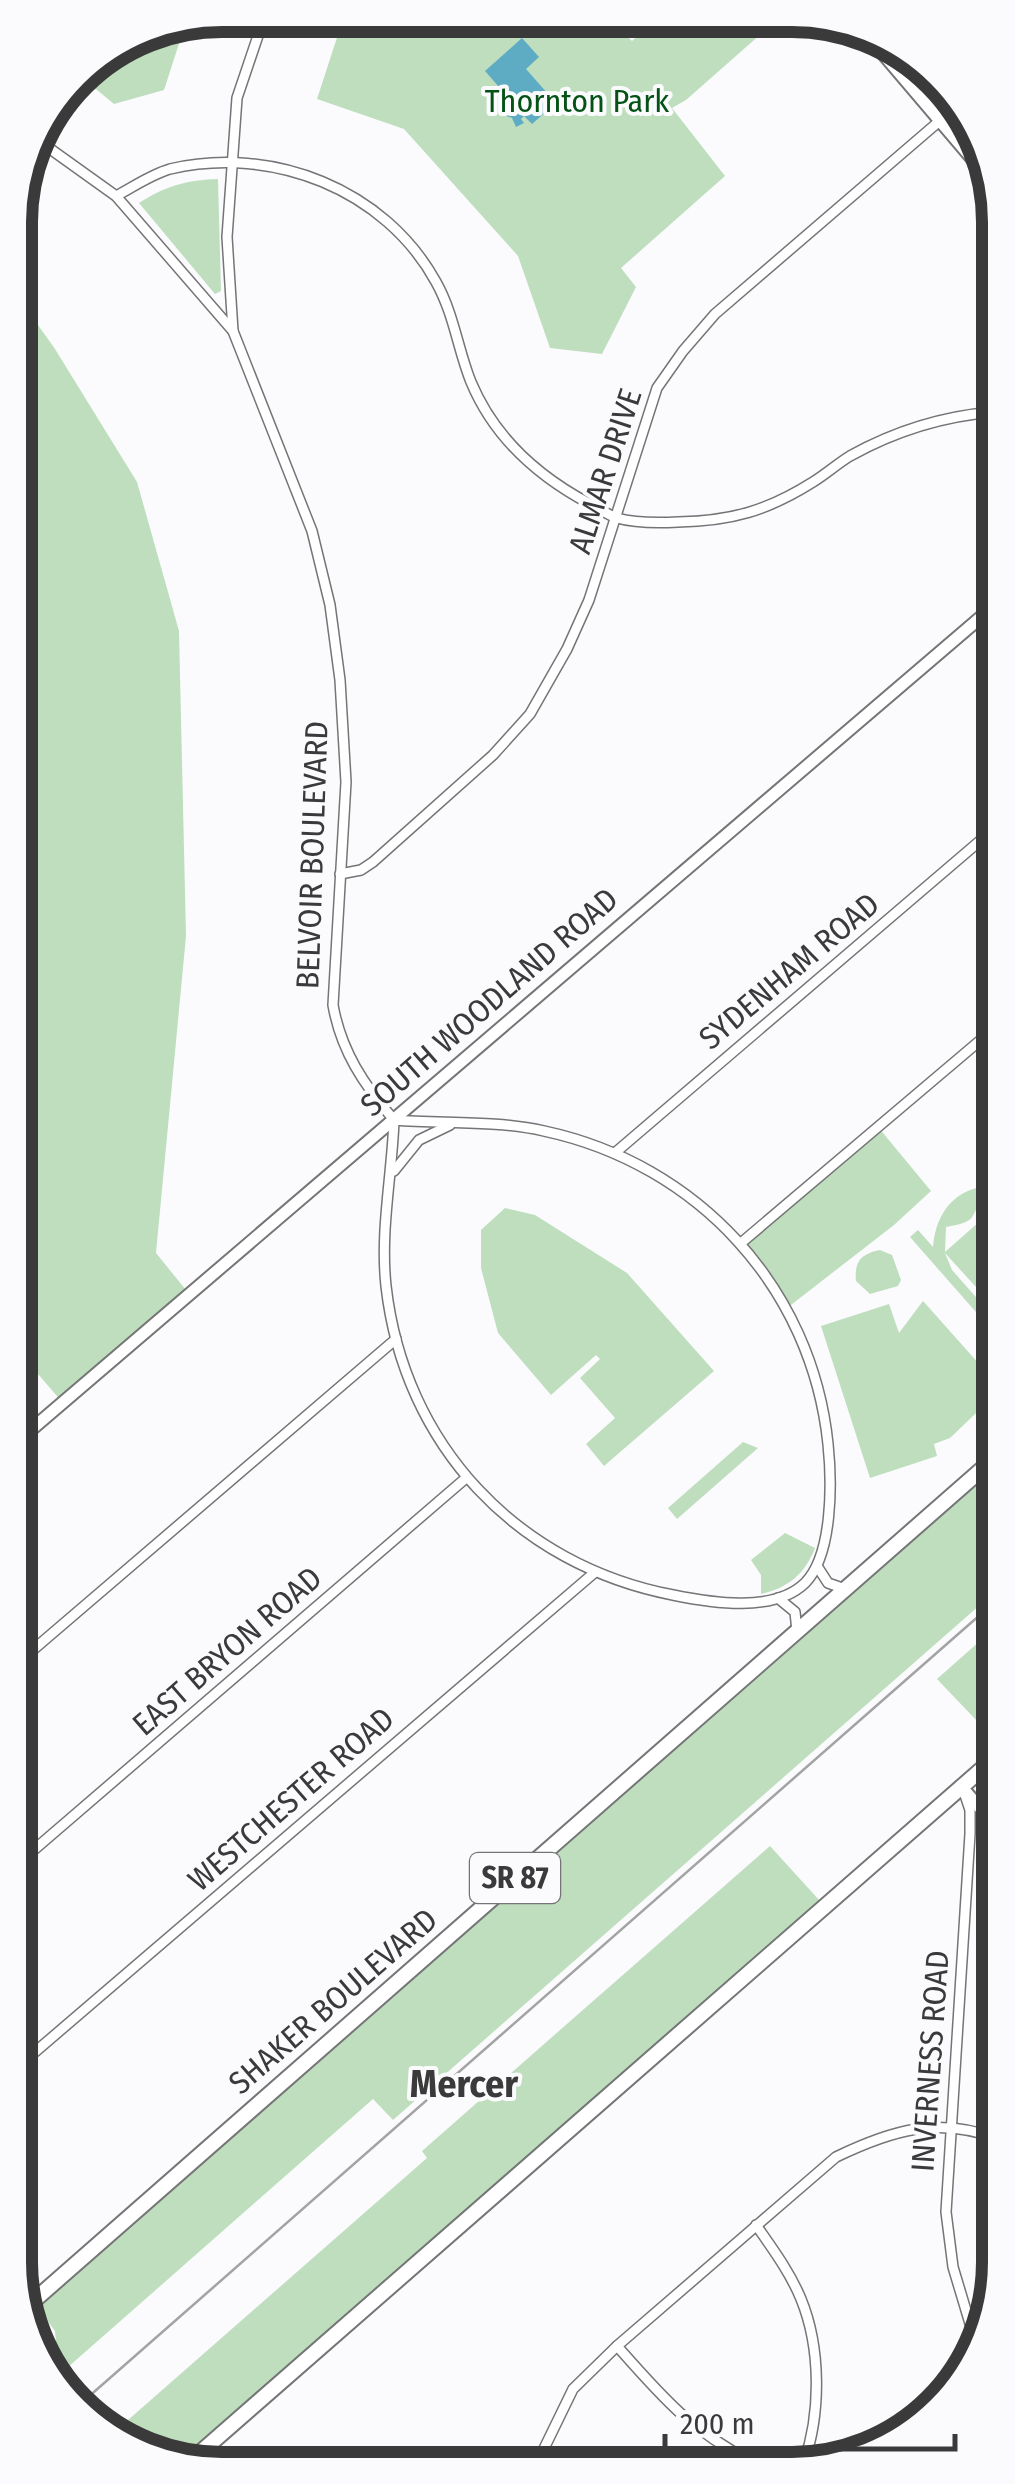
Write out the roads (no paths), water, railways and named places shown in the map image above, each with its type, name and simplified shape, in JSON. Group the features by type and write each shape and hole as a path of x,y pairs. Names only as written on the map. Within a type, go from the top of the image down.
{"main road":[{"path":"890,60 969,152"},
{"name":"SHAKER BOULEVARD","path":"36,2298 982,1469"},
{"path":"203,2450 982,1769"}],"street":[{"path":"233,331 226,237 237,98 259,33"},
{"name":"ALMAR DRIVE","path":"340,874 360,870 373,862 492,755 530,714 568,649 589,600 657,388 683,350 715,314 948,114"},
{"name":"BELVOIR BOULEVARD","path":"48,147 116,196 233,331 312,532 330,605 340,680 346,782 332,974 336,1018 357,1073 394,1120"},
{"path":"116,196 168,170 232,162 291,169 336,187 369,206 422,260 438,286 456,329 470,380 489,417 529,463 559,488 617,518 666,523 711,521 754,513 887,438 929,422 982,414"},
{"name":"SOUTH WOODLAND ROAD","path":"32,1429 982,616"},
{"name":"SYDENHAM ROAD","path":"616,1152 982,839"},
{"path":"741,1243 982,1039"},
{"path":"394,1120 452,1124 518,1126 568,1136 616,1152 680,1188 741,1243 787,1308 818,1384 826,1424 830,1476 826,1526 817,1566 800,1587 778,1598 733,1602 630,1586 594,1573 528,1534 466,1478 421,1407 396,1339 384,1242 394,1120"},
{"path":"392,1174 419,1140 452,1124"},
{"path":"32,1650 396,1339"},
{"name":"EAST BRYON ROAD","path":"32,1851 466,1478"},
{"path":"817,1566 826,1581 845,1589"},
{"name":"WESTCHESTER ROAD","path":"32,2054 594,1573"},
{"path":"778,1598 795,1612 797,1631"},
{"path":"978,1772 982,1776"},
{"path":"962,1786 982,1810"},
{"name":"INVERNESS ROAD","path":"962,1786 970,1810 970,1834 946,2212 953,2267 971,2326"},
{"path":"543,2452 574,2390 617,2346 836,2157 878,2137 910,2128 950,2128 982,2136"},
{"path":"756,2225 801,2299 811,2332 815,2410 806,2451"},
{"path":"617,2346 674,2410 710,2440 733,2452"}],"water":[{"path":"522,38 539,57 526,69 556,103 532,124 524,116 524,123 516,127 512,118 504,115 505,109 511,106 522,113 485,71"}],"tram line":[{"path":"89,2396 982,1613"}],"district":[{"name":"Mercer","path":"464,2084"}],"park label":[{"name":"Thornton Park","path":"577,101"}]}
